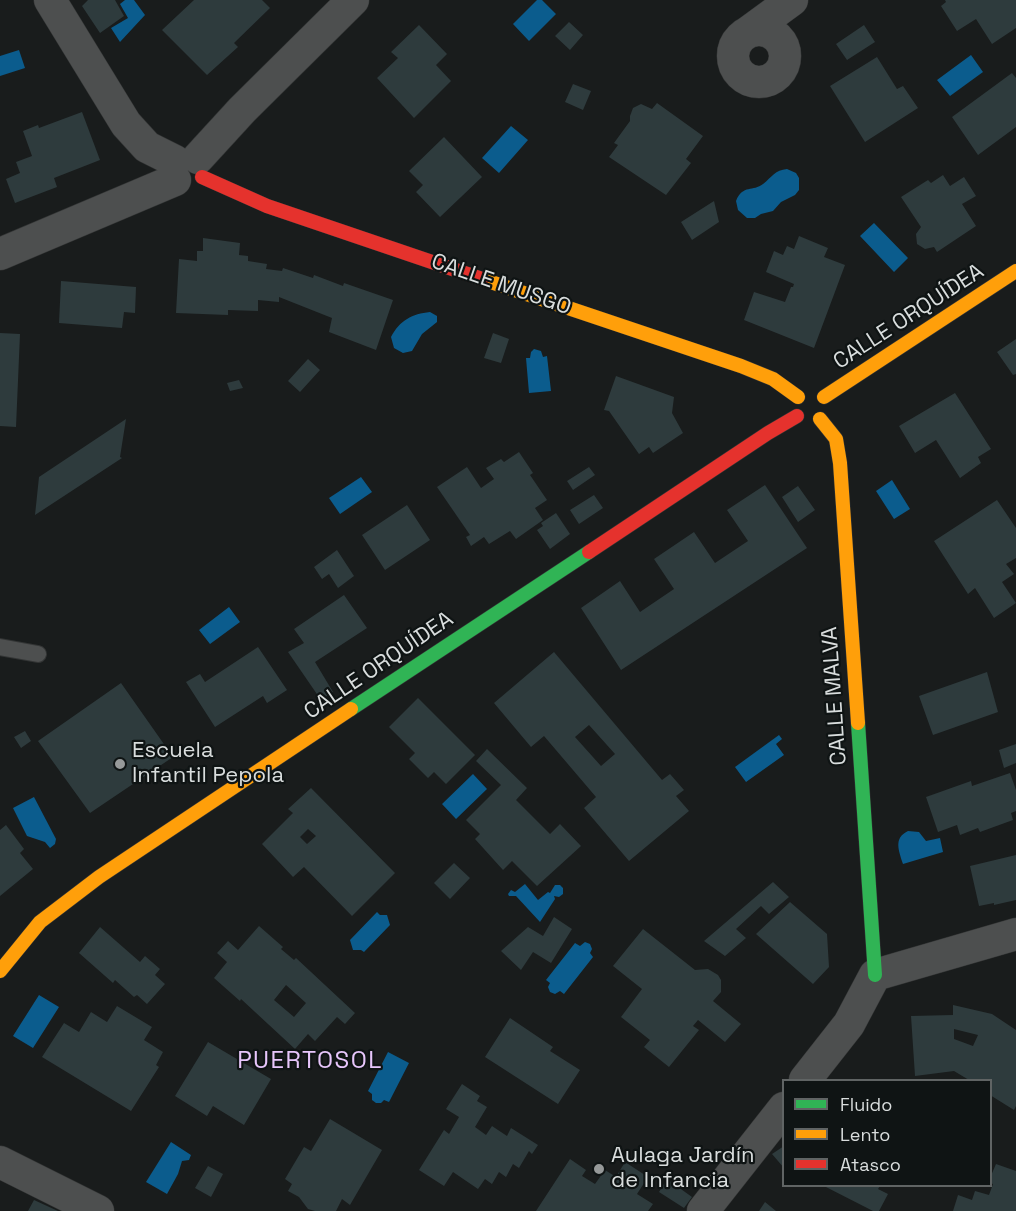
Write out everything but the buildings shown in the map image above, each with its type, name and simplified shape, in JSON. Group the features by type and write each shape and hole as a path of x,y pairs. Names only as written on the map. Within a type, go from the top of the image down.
{"street":[{"name":"CALLE MUSGO","path":"50,0 126,124 147,147 188,169 267,206 741,366 773,379 798,396"},
{"path":"0,254 188,169 242,110 353,0"},
{"path":"747,33 792,0"},
{"name":"CALLE ORQUÍDEA","path":"824,397 1016,272"},
{"path":"809,390 817,391 824,397 827,405 826,413 820,419 812,423 797,416 795,408 798,396 809,390"},
{"name":"CALLE ORQUÍDEA","path":"0,971 40,922 99,877 797,416"},
{"name":"CALLE MALVA","path":"820,419 836,439 840,463 875,975"},
{"path":"806,1079 849,1024 875,975 1016,934"},
{"path":"703,1211 782,1109"},
{"path":"0,1162 98,1211"}],"lane":[{"path":"0,647 38,654"}],"water":[{"path":"125,0 134,0 145,15 120,42 111,28 128,18 120,4"},
{"path":"537,0 542,0 556,14 529,41 513,24"},
{"path":"19,50 25,68 0,76 0,56"},
{"path":"971,55 983,72 950,96 937,80"},
{"path":"511,126 528,140 499,173 482,158"},
{"path":"787,169 796,173 799,178 799,190 795,195 781,202 773,211 755,218 747,218 738,210 736,201 742,192 763,184 777,172"},
{"path":"874,223 908,258 894,272 860,236"},
{"path":"430,312 437,316 437,322 422,334 412,351 403,353 394,348 391,337 398,326 412,316"},
{"path":"534,349 541,351 543,357 547,356 551,391 529,393 526,358 530,358"},
{"path":"361,477 372,492 340,514 329,498"},
{"path":"892,480 910,509 894,519 876,491"},
{"path":"229,607 240,622 210,644 199,630"},
{"path":"779,735 782,739 776,744 784,755 746,782 735,767"},
{"path":"473,774 487,789 456,819 442,804"},
{"path":"34,797 56,839 55,844 50,848 45,842 27,836 13,808"},
{"path":"908,831 919,832 926,841 940,838 943,852 903,864 899,841 900,837"},
{"path":"525,884 538,900 548,892 550,893 555,885 563,888 563,894 559,897 554,896 555,899 540,922 516,896 508,894 511,890 515,892"},
{"path":"377,912 380,915 387,915 390,925 364,952 353,950 350,940"},
{"path":"585,942 590,944 592,949 590,953 593,957 564,994 560,991 555,994 550,992 548,987 550,983 546,980 575,943 580,946"},
{"path":"39,995 59,1007 33,1048 13,1036"},
{"path":"388,1052 409,1063 389,1102 384,1100 376,1103 368,1091"},
{"path":"171,1142 191,1155 189,1160 182,1161 167,1194 146,1182"}],"traffic: fast":[{"path":"351,709 589,552"},
{"path":"858,723 875,975"}],"traffic: slow":[{"path":"824,397 1016,271"},
{"path":"482,279 741,366 773,379 798,397"},
{"path":"820,419 836,439 840,463 858,723"},
{"path":"0,971 40,922 99,877 351,709"}],"traffic: jam":[{"path":"202,177 267,206 482,279"},
{"path":"589,552 797,416"}],"place":[{"name":"Escuela Infantil Pepola","path":"120,764"},
{"name":"Aulaga Jardín de Infancia","path":"599,1169"}],"district":[{"name":"PUERTOSOL","path":"310,1061"}]}
